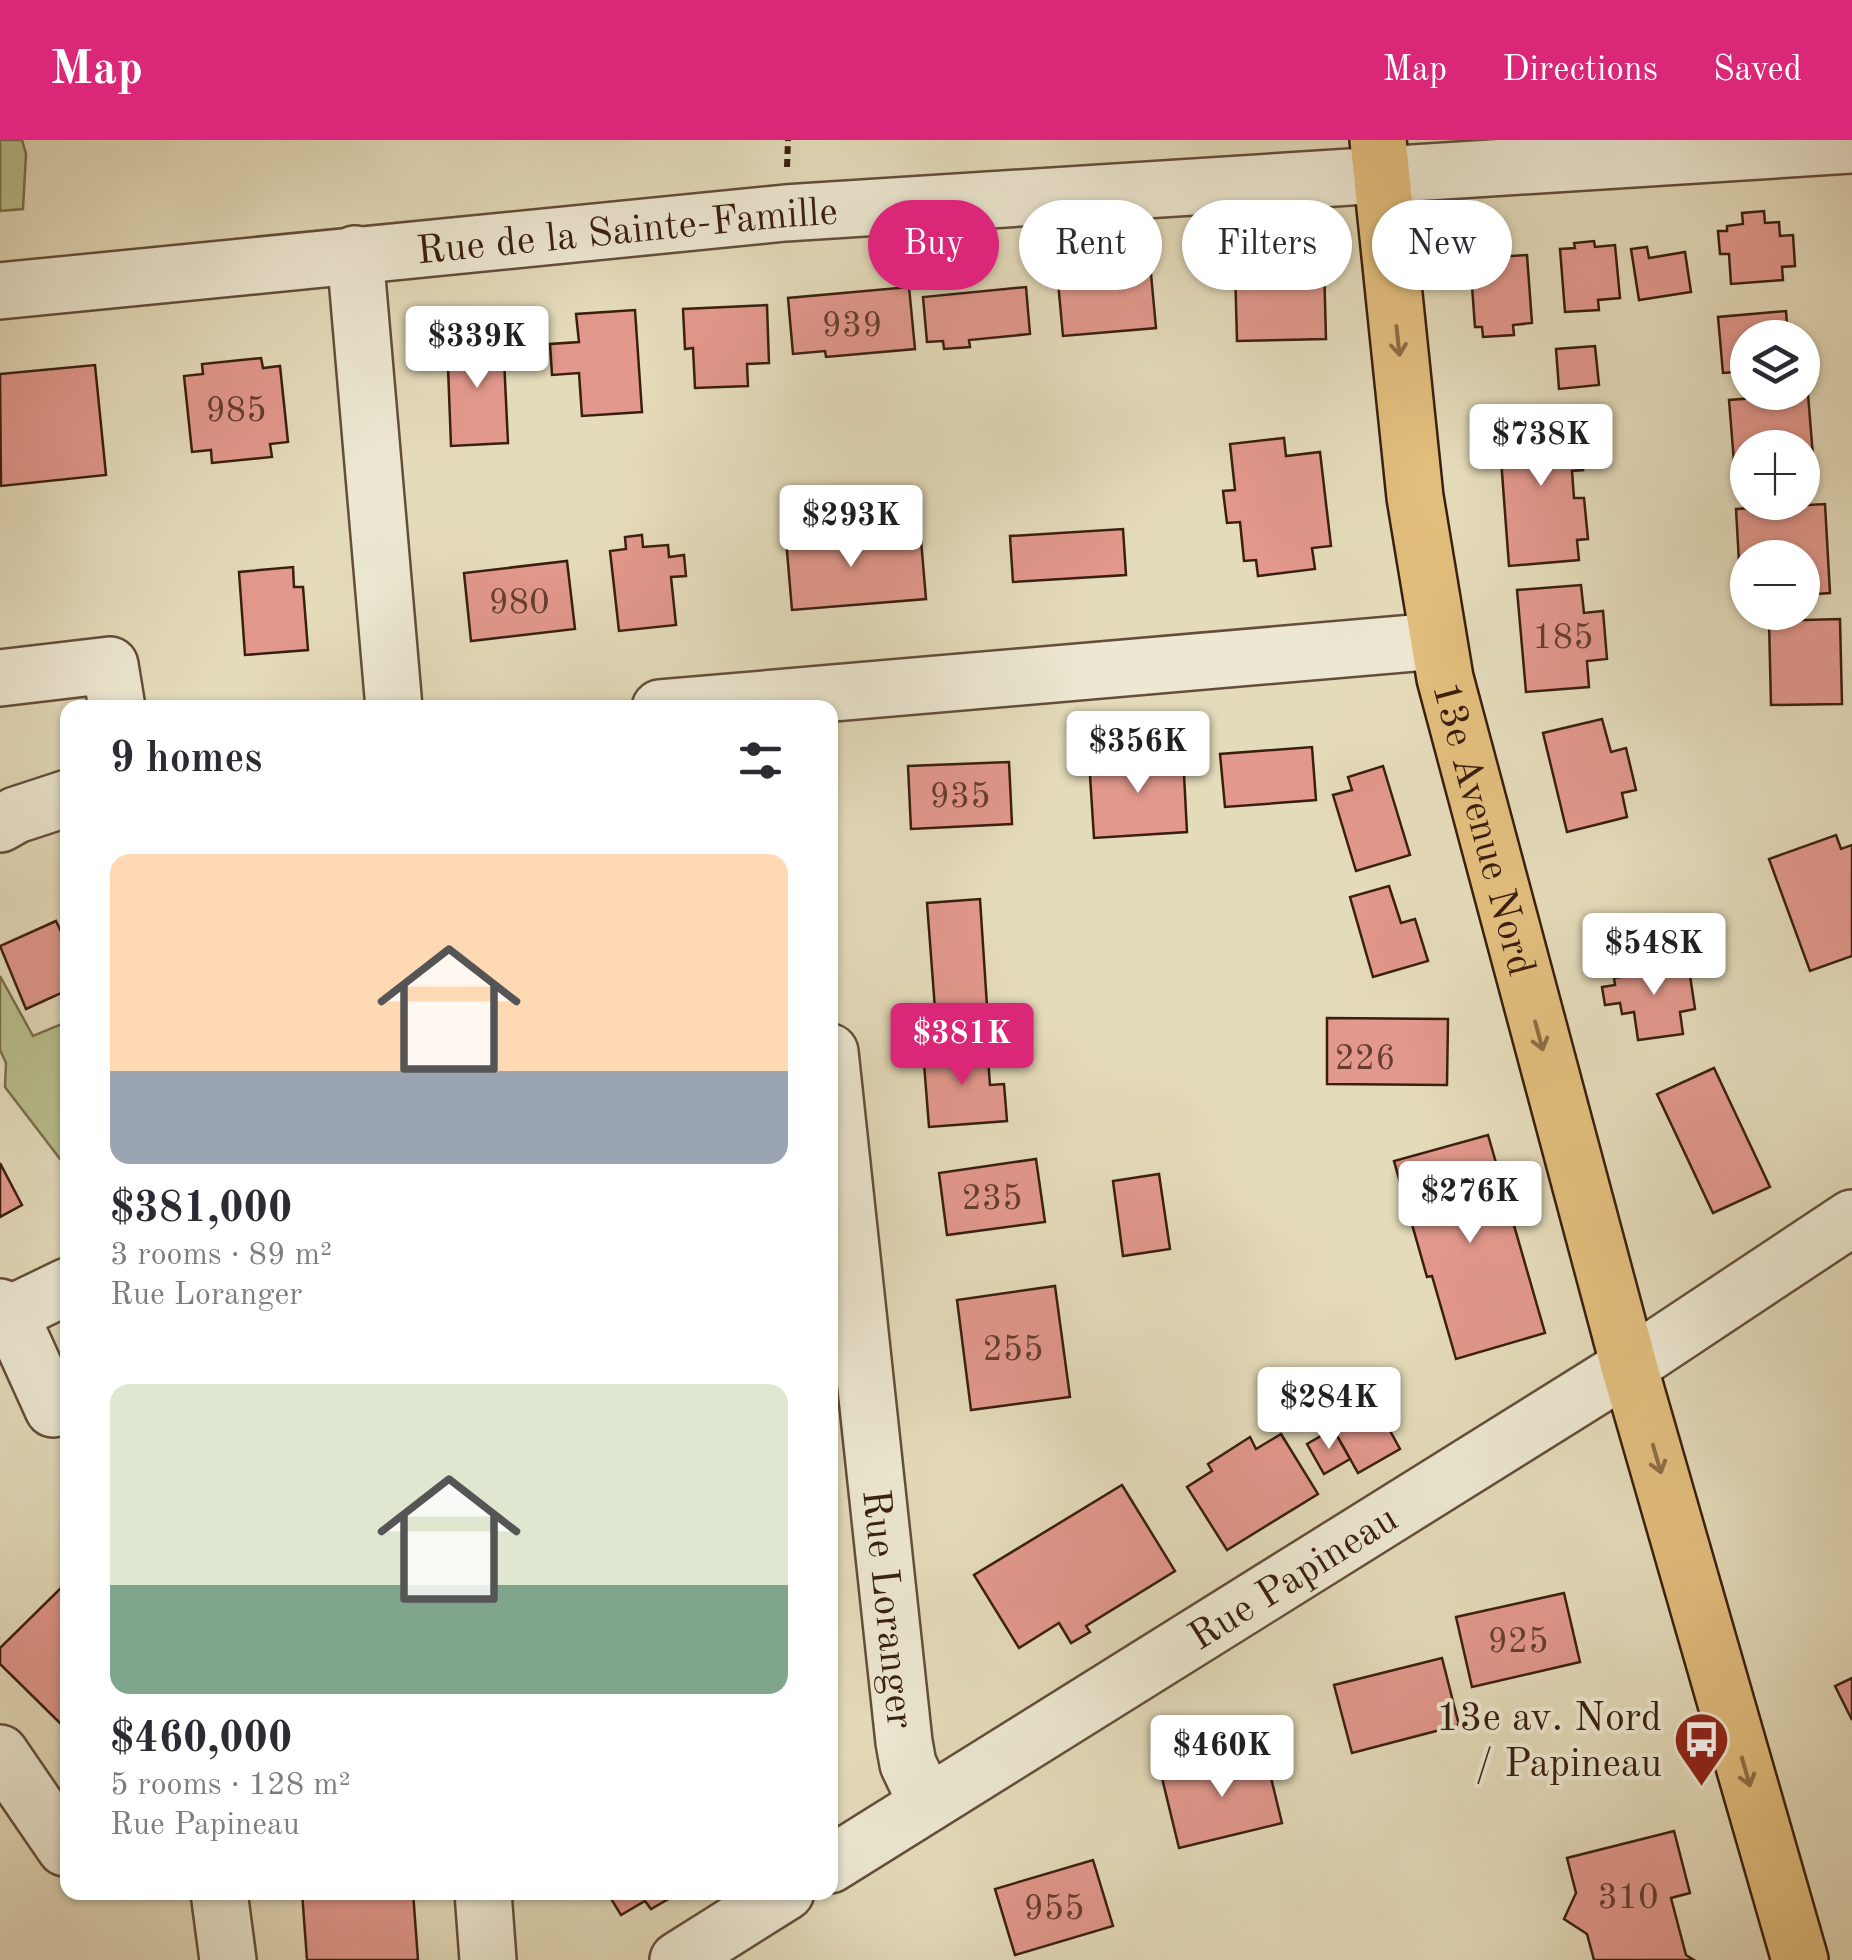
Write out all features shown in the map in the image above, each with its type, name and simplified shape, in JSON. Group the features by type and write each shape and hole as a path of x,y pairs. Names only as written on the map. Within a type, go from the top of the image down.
{"main road":[{"name":"13e Avenue Nord","path":"1379,158 1415,498 1437,641 1629,1366 1800,1960"}],"street":[{"name":"Rue de la Sainte-Famille","path":"0,290 1379,158 1852,145"},
{"path":"355,254 393,700"},
{"path":"803,700 1437,641"},
{"path":"0,678 110,666 116,700"},
{"path":"0,824 60,801"},
{"name":"Rue Loranger","path":"838,1127 904,1742 908,1764 928,1804"},
{"name":"Rue Papineau","path":"838,1860 1629,1366 1852,1218"},
{"path":"60,1289 5,1310 52,1409 60,1406"},
{"path":"0,1753 60,1842"},
{"path":"221,1900 228,1960"},
{"path":"484,1900 488,1960"},
{"path":"678,1960 773,1900"}],"green space":[{"path":"0,140 22,140 26,154 23,209 0,211"},
{"path":"0,976 33,1036 60,1025 60,1159 5,1087 6,1063 0,1050"}],"building":[{"path":"1764,211 1765,223 1779,222 1780,236 1793,235 1795,266 1782,267 1783,280 1731,284 1729,254 1720,254 1718,231 1743,224 1742,213"},
{"path":"1594,241 1595,247 1615,245 1620,298 1598,300 1599,310 1565,312 1560,249"},
{"path":"1647,247 1649,258 1685,252 1691,292 1639,300 1631,249"},
{"path":"1527,255 1532,323 1513,325 1514,335 1483,337 1482,327 1475,327 1472,290 1512,290 1512,256"},
{"path":"909,290 915,349 826,357 825,351 793,354 788,298"},
{"path":"1026,290 1030,334 969,340 970,347 944,349 943,341 927,342 923,297"},
{"path":"1059,290 1152,290 1156,328 1063,336"},
{"path":"1236,290 1325,290 1326,339 1237,341"},
{"path":"767,305 769,363 747,364 748,386 695,388 693,348 685,349 683,309"},
{"path":"635,310 642,412 582,416 579,373 552,375 550,344 579,342 576,314"},
{"path":"1786,311 1787,320 1730,320 1730,372 1723,373 1718,317"},
{"path":"486,332 486,339 503,338 508,443 451,446 447,341 462,340 462,333"},
{"path":"1595,346 1599,385 1559,389 1556,349"},
{"path":"261,358 263,368 280,366 288,442 270,444 272,457 212,463 211,450 192,452 184,376 203,374 202,364"},
{"path":"95,365 106,475 1,486 0,374"},
{"path":"1729,400 1730,410 1809,410 1811,430 1731,430"},
{"path":"1568,413 1569,434 1580,433 1583,470 1572,471 1574,498 1584,498 1588,539 1577,540 1579,560 1509,566 1498,419"},
{"path":"1284,438 1286,456 1320,452 1331,546 1312,548 1315,569 1258,576 1256,560 1244,561 1240,522 1227,523 1223,491 1235,490 1230,444"},
{"path":"1820,504 1825,504 1830,593 1820,594 1820,540 1738,540 1737,520 1820,520"},
{"path":"823,525 825,538 853,535 854,546 921,540 926,599 792,610 785,528"},
{"path":"1123,529 1126,575 1013,582 1010,536"},
{"path":"642,535 643,547 668,545 669,557 684,555 686,576 671,577 676,625 619,631 610,551 626,549 625,537"},
{"path":"567,561 575,629 471,641 464,573"},
{"path":"293,567 294,587 303,587 308,650 245,655 239,572"},
{"path":"1581,585 1584,613 1603,611 1607,659 1587,661 1589,687 1526,692 1517,590"},
{"path":"1840,619 1842,704 1771,705 1769,630 1820,630 1820,620"},
{"path":"1602,719 1611,752 1626,748 1636,790 1622,793 1627,817 1567,832 1543,733"},
{"path":"1312,747 1316,800 1225,807 1220,754"},
{"path":"1183,755 1187,832 1094,838 1089,760"},
{"path":"1009,762 1012,824 911,829 908,766"},
{"path":"1383,766 1410,855 1356,871 1333,795 1352,790 1348,777"},
{"path":"1836,835 1841,849 1852,845 1852,956 1810,971 1769,859"},
{"path":"1389,886 1401,923 1415,919 1428,961 1373,977 1350,897"},
{"path":"980,899 987,1006 935,1009 927,903"},
{"path":"56,921 60,929 60,994 26,1009 0,946"},
{"path":"1688,962 1695,1009 1680,1012 1683,1034 1638,1040 1634,1012 1622,1014 1620,1003 1605,1005 1602,987 1615,985 1614,978 1621,977 1621,971"},
{"path":"1327,1018 1448,1019 1447,1085 1327,1084"},
{"path":"987,1045 990,1085 1004,1084 1007,1121 929,1127 923,1051"},
{"path":"1714,1068 1770,1187 1713,1213 1657,1094"},
{"path":"1488,1135 1545,1333 1456,1359 1432,1276 1427,1277 1394,1161"},
{"path":"1036,1159 1045,1222 947,1235 939,1173"},
{"path":"0,1163 22,1205 0,1217"},
{"path":"1159,1174 1170,1249 1123,1256 1113,1181"},
{"path":"1055,1286 1070,1397 971,1410 957,1300"},
{"path":"1347,1392 1361,1416 1377,1407 1400,1449 1358,1473 1321,1407"},
{"path":"1333,1429 1350,1459 1324,1474 1307,1444"},
{"path":"1281,1434 1318,1494 1227,1550 1187,1487 1212,1471 1208,1464 1250,1437 1256,1449"},
{"path":"1122,1485 1175,1571 1086,1626 1090,1632 1071,1643 1059,1623 1019,1648 974,1575"},
{"path":"60,1589 60,1723 0,1664 0,1648"},
{"path":"1564,1593 1580,1662 1472,1687 1456,1617"},
{"path":"1442,1658 1459,1725 1352,1753 1334,1685"},
{"path":"1852,1678 1852,1720 1835,1686"},
{"path":"1265,1753 1282,1823 1179,1848 1162,1778"},
{"path":"1674,1831 1690,1893 1671,1898 1686,1955 1694,1960 1594,1960 1587,1934 1564,1919 1576,1893 1567,1858"},
{"path":"1093,1860 1113,1926 1015,1955 995,1889"},
{"path":"303,1900 414,1900 418,1960 307,1960"},
{"path":"612,1900 667,1900 651,1909 645,1901 621,1915"}],"place":[{"name":"13e av. Nord / Papineau","path":"1701,1788"}]}
